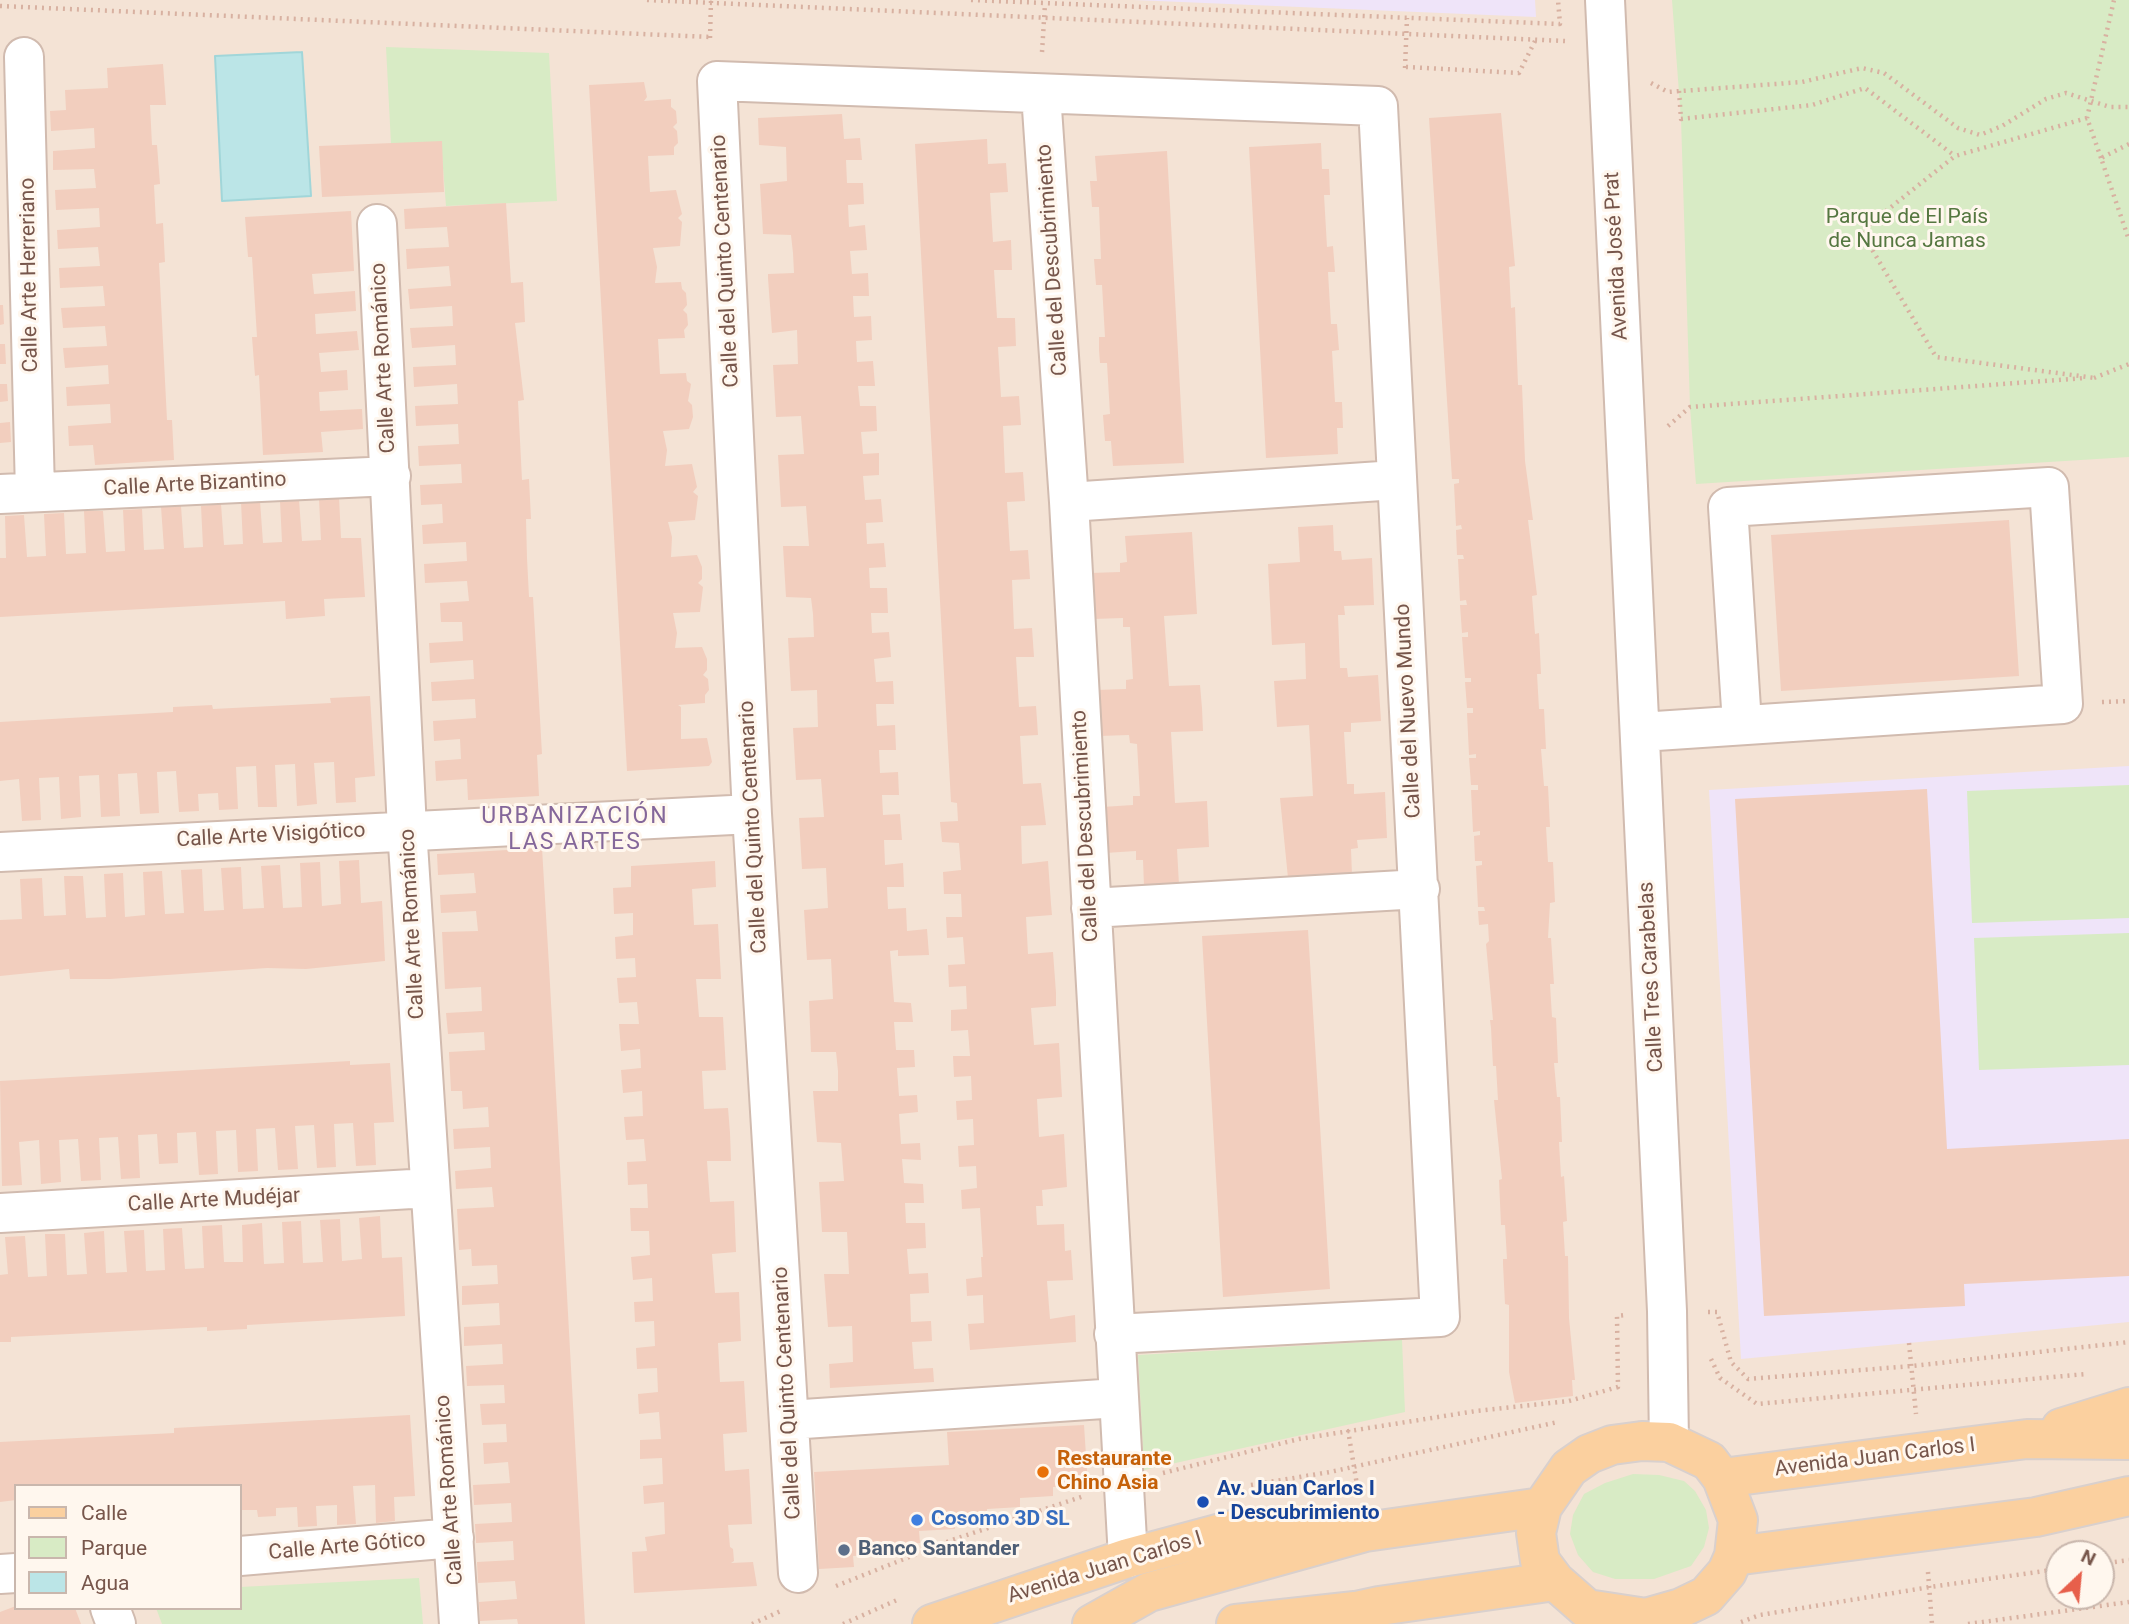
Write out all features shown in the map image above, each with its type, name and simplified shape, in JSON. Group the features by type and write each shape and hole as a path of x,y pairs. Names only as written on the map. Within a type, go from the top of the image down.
{"main road":[{"name":"Avenida Juan Carlos I","path":"2027,1439 2129,1407"},
{"name":"Avenida Juan Carlos I","path":"1722,1478 2027,1439 2129,1440"},
{"path":"1669,1442 1709,1461 1722,1478 1738,1520 1734,1556 1727,1572 1706,1595 1681,1608 1646,1618 1588,1616 1540,1561 1536,1533 1542,1507 1569,1468 1589,1454 1612,1446 1669,1442"},
{"path":"1734,1556 2036,1517 2129,1496"},
{"name":"Avenida Juan Carlos I","path":"1091,1624 1149,1592 1366,1532 1542,1507"},
{"path":"2036,1517 2129,1525"},
{"name":"Avenida Juan Carlos I","path":"932,1624 1128,1558 1236,1529 1366,1532"},
{"path":"1236,1624 1342,1617 1556,1581"}],"street":[{"name":"Avenida José Prat","path":"1605,0 1629,513"},
{"name":"Calle Arte Herreriano","path":"18,493 24,58"},
{"name":"Calle del Quinto Centenario","path":"806,1590 789,1420 752,814 717,81 1041,94"},
{"path":"1041,94 1378,106"},
{"name":"Calle del Descubrimiento","path":"1041,94 1069,502 1128,1558"},
{"name":"Calle del Nuevo Mundo","path":"1114,1334 1440,1317 1378,106"},
{"name":"Calle Arte Románico","path":"377,224 407,829 459,1624"},
{"name":"Calle Arte Bizantino","path":"18,493 391,476"},
{"path":"1069,502 1396,480"},
{"path":"1641,732 1705,730 1742,724 2063,704 2049,487 1728,507 1742,724"},
{"name":"Calle Tres Carabelas","path":"1629,513 1667,1326 1669,1442"},
{"name":"Calle Arte Visigótico","path":"0,852 407,829 752,814"},
{"path":"1091,908 1420,889"},
{"name":"Calle Arte Mudéjar","path":"0,1213 429,1188"},
{"path":"789,1420 1118,1398"},
{"name":"Calle Arte Gótico","path":"242,1556 454,1538"}],"path":[{"path":"647,0 1562,39 1668,92 1802,82 1862,68 1884,73 1958,128 1980,135 2002,126 2046,99 2067,93 2110,107 2129,107"},
{"path":"971,0 1560,24"},
{"path":"1558,0 1562,39"},
{"path":"2114,0 2087,118 2129,240"},
{"path":"0,6 710,37"},
{"path":"1378,106 1406,67 1407,18"},
{"path":"1406,67 1519,73 1536,39"},
{"path":"1679,91 1681,119 1812,105 1865,88 1955,156"},
{"path":"2087,118 1955,156 1861,232 1936,357 2095,378"},
{"path":"2101,158 2129,144"},
{"path":"1625,432 1662,431 1690,407 2095,378 2129,364"},
{"path":"1667,1326 1717,1312 1731,1362 1748,1380 1912,1366 2129,1342"},
{"path":"752,1624 806,1590 1122,1484 1299,1439 1476,1411 1569,1401 1618,1387 1617,1316 1667,1326 1702,1338 1720,1378 1757,1404 2099,1373"},
{"path":"1239,1487 1330,1472 1565,1420"},
{"path":"1737,1624 1773,1613 2045,1571"},
{"path":"843,1624 898,1600"},
{"path":"1968,1624 2129,1602"}],"shaded area":[{"path":"0,0 2129,0 2129,1624 0,1624"},
{"path":"1134,0 1535,0 1536,17"},
{"path":"2129,766 2129,1322 1741,1359 1709,790"}],"green space":[{"name":"Parque de El País de Nunca Jamas","path":"1672,0 2129,0 2129,457 1696,484 1690,407 1681,119"},
{"path":"386,47 549,53 557,201 446,206 441,142 391,144"},
{"path":"2129,785 2129,918 1972,923 1967,791"},
{"path":"2129,933 2129,1065 1979,1070 1974,938"},
{"path":"1402,1340 1405,1412 1144,1470 1138,1355"},
{"path":"1633,1474 1659,1475 1684,1481 1695,1491 1706,1510 1709,1528 1704,1547 1691,1566 1654,1579 1615,1579 1593,1572 1578,1555 1570,1534 1573,1515 1584,1494 1605,1483"},
{"path":"419,1578 423,1624 162,1624 157,1610 242,1610 242,1587"}],"water":[{"path":"302,52 311,196 222,201 215,56"}],"building":[{"path":"163,64 166,105 150,105 152,145 157,145 160,184 154,185 156,224 163,223 165,262 159,263 167,420 172,420 174,460 95,465 93,445 69,446 68,426 111,423 110,404 67,406 66,387 109,384 108,365 65,368 63,348 107,346 105,326 63,328 61,308 105,306 103,286 60,288 59,268 100,266 98,247 58,249 57,230 100,227 99,208 56,210 55,190 96,188 94,169 53,170 53,151 95,148 94,128 51,131 50,111 66,110 65,90 108,88 107,68"},
{"path":"644,82 647,97 644,101 671,99 671,107 676,111 677,123 673,127 677,131 678,143 674,147 674,155 648,156 650,192 676,190 682,214 678,218 682,222 680,246 653,248 657,267 655,283 681,282 687,305 683,310 687,314 688,325 684,330 685,338 658,339 660,374 686,373 687,381 691,384 688,401 692,405 693,417 689,429 663,431 667,450 665,466 692,464 697,487 693,492 698,496 695,520 668,522 672,537 671,557 697,555 702,567 702,579 698,583 703,587 700,612 673,613 677,633 675,648 702,647 707,659 707,670 703,675 708,679 709,690 705,695 705,703 678,705 681,707 681,739 707,738 712,762 709,766 627,771 589,85"},
{"path":"1501,113 1515,266 1509,267 1511,308 1515,307 1518,385 1522,385 1525,461 1533,520 1528,520 1537,595 1532,596 1535,634 1539,633 1539,709 1544,709 1546,749 1541,749 1544,786 1548,786 1548,862 1553,862 1555,902 1550,903 1548,938 1551,938 1554,984 1550,984 1552,1017 1556,1018 1558,1063 1554,1063 1557,1097 1560,1097 1560,1160 1561,1177 1564,1176 1567,1221 1563,1222 1565,1256 1568,1256 1569,1318 1575,1380 1572,1380 1573,1396 1515,1403 1509,1372 1509,1305 1505,1304 1503,1259 1507,1259 1505,1225 1501,1225 1499,1180 1502,1179 1494,1100 1498,1100 1490,1020 1493,1020 1486,944 1489,941 1488,924 1479,925 1478,911 1485,911 1484,907 1478,907 1476,866 1482,865 1482,861 1475,861 1474,836 1480,835 1480,831 1473,832 1471,790 1478,790 1478,785 1471,785 1469,758 1476,758 1476,754 1469,755 1467,713 1473,713 1473,708 1467,708 1465,682 1471,682 1471,678 1465,678 1462,637 1468,637 1468,632 1462,633 1460,605 1467,605 1466,600 1460,601 1458,559 1464,559 1463,555 1457,555 1456,530 1462,529 1461,525 1456,526 1454,484 1459,483 1459,479 1452,479 1429,118"},
{"path":"842,114 844,139 860,138 862,160 846,160 847,183 863,183 864,204 848,205 849,227 865,225 867,250 850,251 852,274 868,273 869,296 853,296 854,317 871,316 872,340 856,341 857,362 873,361 875,386 858,386 860,406 876,406 877,431 861,432 863,454 879,453 879,475 863,476 865,500 881,499 883,522 866,523 867,544 884,543 886,567 869,568 870,588 887,588 888,613 871,613 872,633 889,632 891,657 874,659 876,682 893,681 894,704 876,704 877,726 895,725 896,750 879,750 880,773 898,772 899,795 882,795 883,815 900,814 902,840 884,840 885,865 903,863 904,887 887,887 888,909 906,908 907,931 927,929 929,955 898,956 898,950 890,951 894,1002 911,1003 913,1022 894,1022 896,1050 914,1050 915,1067 897,1068 899,1096 917,1095 918,1112 899,1114 901,1144 920,1143 921,1160 902,1159 904,1183 923,1184 924,1203 905,1203 906,1223 925,1223 926,1248 907,1249 909,1274 928,1273 929,1293 910,1294 911,1322 931,1321 932,1341 912,1342 914,1369 933,1368 934,1382 830,1388 829,1364 853,1362 852,1326 828,1327 824,1274 849,1274 847,1232 822,1232 819,1182 844,1181 841,1143 817,1142 813,1091 838,1091 838,1071 836,1052 811,1052 809,1001 833,999 831,959 807,960 804,910 828,908 826,868 802,869 799,818 824,817 821,779 796,780 793,728 818,727 817,690 791,691 788,638 814,637 813,614 811,598 786,597 783,546 809,546 806,506 781,507 778,455 804,454 801,416 776,417 773,365 798,364 797,330 772,333 768,278 768,274 794,273 793,253 791,235 763,234 760,184 787,181 786,147 759,145 758,118"},
{"path":"987,139 988,164 1006,163 1008,192 990,193 993,242 1011,240 1012,270 994,270 997,318 1015,318 1016,346 998,347 1001,397 1019,396 1021,425 1003,426 1005,473 1023,472 1025,501 1007,502 1010,551 1028,550 1030,579 1012,580 1014,629 1032,628 1034,657 1016,657 1019,707 1036,706 1038,735 1020,736 1023,784 1041,783 1046,825 1021,826 1022,864 1048,861 1052,915 1026,917 1028,954 1053,952 1056,993 1056,1006 1031,1008 1034,1045 1059,1043 1062,1097 1037,1099 1039,1137 1064,1134 1067,1187 1042,1190 1043,1206 1036,1206 1037,1225 1064,1224 1065,1251 1071,1250 1073,1280 1047,1281 1050,1319 1075,1315 1076,1342 970,1350 968,1324 984,1323 983,1295 967,1296 966,1279 982,1277 983,1257 980,1208 962,1209 961,1190 977,1188 976,1166 959,1167 958,1146 974,1145 973,1119 957,1120 956,1101 972,1100 971,1076 954,1077 953,1056 970,1056 968,1030 951,1031 951,1010 967,1009 966,986 949,987 948,965 965,964 963,937 947,938 946,917 962,917 961,894 944,894 943,872 961,870 959,843 942,842 940,822 958,821 957,803 951,802 915,144"},
{"path":"442,141 444,192 322,197 319,146"},
{"path":"1321,143 1322,169 1329,169 1330,195 1324,195 1327,247 1333,246 1335,272 1328,272 1331,324 1337,324 1339,350 1332,351 1335,402 1342,402 1343,428 1337,428 1338,454 1266,458 1249,147"},
{"path":"1167,151 1184,463 1113,466 1111,441 1105,441 1103,415 1110,414 1107,363 1100,363 1099,337 1105,337 1102,285 1096,285 1094,259 1101,259 1099,207 1092,207 1090,181 1097,181 1095,156"},
{"path":"506,203 511,283 523,282 525,322 515,323 524,400 518,401 522,480 529,479 531,519 526,519 527,558 529,597 533,597 542,754 537,755 539,796 468,800 467,779 436,781 435,761 461,759 460,739 434,741 433,721 476,718 475,699 432,701 431,682 474,679 473,660 430,663 429,643 463,641 462,622 441,622 440,603 469,601 467,581 425,583 424,564 467,561 466,542 423,544 422,525 443,523 442,504 421,505 420,485 462,483 461,464 419,466 418,446 459,444 458,424 416,426 415,406 458,404 457,384 414,387 413,367 456,365 455,345 412,348 410,328 453,326 452,306 410,309 408,289 451,286 449,266 407,269 406,249 449,247 447,227 405,229 404,209"},
{"path":"351,211 354,271 312,274 314,294 355,291 356,311 315,314 316,334 357,331 359,350 319,353 321,372 347,370 348,390 319,392 320,411 362,409 363,429 321,432 323,452 263,455 259,375 255,376 252,337 257,337 252,257 248,257 245,217"},
{"path":"0,305 3,305 4,324 0,325"},
{"path":"0,344 5,344 6,364 0,364"},
{"path":"0,384 7,384 8,401 0,402"},
{"path":"10,422 11,442 0,443 0,423"},
{"path":"339,497 341,538 361,538 365,597 324,599 325,616 286,619 285,601 0,617 0,558 6,558 5,516 24,515 27,557 46,556 44,514 64,513 66,554 86,553 84,511 103,511 106,552 125,551 123,510 142,509 144,550 164,549 161,507 181,506 184,548 203,547 201,506 221,504 224,545 243,544 241,502 260,501 263,543 282,542 280,501 299,500 302,541 321,540 319,499"},
{"path":"2009,520 2019,676 1781,691 1771,535"},
{"path":"1333,525 1334,551 1341,551 1342,560 1372,558 1374,605 1344,606 1345,615 1338,615 1340,668 1347,668 1348,677 1378,675 1381,721 1351,723 1351,732 1344,732 1347,784 1354,784 1354,794 1385,792 1387,838 1357,840 1358,848 1351,849 1352,875 1288,878 1280,798 1313,796 1309,725 1277,727 1274,681 1306,679 1305,643 1272,645 1268,564 1300,562 1298,527"},
{"path":"1192,532 1197,614 1164,616 1169,686 1200,685 1202,708 1203,731 1171,732 1175,803 1207,801 1209,847 1177,849 1179,885 1144,886 1143,860 1136,860 1136,851 1105,853 1102,807 1133,805 1133,796 1140,796 1137,744 1130,743 1129,735 1099,736 1096,690 1126,689 1126,680 1133,679 1130,627 1123,627 1123,618 1093,619 1090,573 1120,572 1120,563 1127,562 1125,536"},
{"path":"370,696 375,776 355,778 356,802 336,803 334,762 314,763 317,804 297,806 295,764 275,765 277,807 258,807 256,766 236,767 238,809 219,810 218,793 198,794 199,811 179,812 176,771 157,772 159,813 140,814 137,773 118,774 120,816 101,817 99,775 79,776 81,817 61,819 59,777 39,778 41,820 22,821 19,779 0,781 0,722 173,712 173,707 212,705 213,709 331,703 330,698"},
{"path":"1927,789 1947,1149 2129,1139 2129,1276 1964,1284 1965,1306 1764,1316 1735,799"},
{"path":"542,848 585,1624 518,1624 517,1619 480,1621 479,1602 517,1599 515,1581 478,1583 477,1562 514,1560 513,1541 476,1543 475,1524 512,1522 511,1503 474,1505 473,1485 510,1483 508,1462 484,1464 483,1443 507,1442 506,1424 482,1425 480,1404 505,1403 504,1385 467,1386 466,1366 503,1364 502,1344 464,1346 464,1327 500,1325 499,1303 462,1305 462,1286 498,1284 497,1265 472,1266 471,1249 459,1250 457,1209 494,1207 492,1187 456,1189 455,1171 491,1168 490,1147 454,1149 453,1129 489,1127 488,1107 463,1109 462,1091 451,1091 449,1052 485,1050 484,1032 448,1034 446,1013 482,1011 481,987 445,989 442,932 478,931 476,911 441,913 440,895 476,893 474,873 438,875 437,854"},
{"path":"359,860 361,903 382,901 385,961 306,969 267,968 110,979 70,979 69,969 0,976 0,920 22,919 20,879 42,878 44,916 66,915 64,876 83,876 86,918 106,917 104,874 123,873 125,917 145,915 143,872 162,871 165,914 184,913 181,870 202,869 204,911 224,910 221,868 241,867 243,909 264,908 261,866 280,865 283,908 302,907 300,863 320,862 322,906 341,904 339,861"},
{"path":"715,861 716,887 692,889 694,925 718,924 721,979 696,979 699,1017 723,1017 726,1070 702,1071 704,1109 728,1108 730,1133 731,1161 707,1161 710,1202 734,1201 736,1252 712,1254 715,1293 739,1292 741,1341 718,1343 720,1382 744,1381 747,1432 723,1434 725,1471 749,1469 752,1524 728,1525 734,1561 731,1563 753,1562 757,1586 634,1593 632,1552 647,1551 645,1537 665,1534 664,1502 644,1504 643,1486 663,1484 662,1458 640,1459 640,1440 661,1439 659,1412 639,1414 638,1394 658,1392 657,1368 637,1369 636,1348 655,1346 654,1321 635,1322 634,1302 653,1301 652,1278 633,1280 631,1257 650,1255 649,1231 631,1231 630,1208 648,1208 647,1184 628,1185 627,1162 646,1161 644,1139 626,1140 624,1117 643,1116 642,1091 623,1093 621,1070 641,1068 640,1049 621,1051 619,1024 639,1024 637,1002 619,1003 617,978 636,977 635,958 616,959 615,937 633,935 633,913 614,914 613,888 631,887 631,866"},
{"path":"1308,930 1330,1289 1223,1297 1202,936"},
{"path":"350,1061 350,1065 390,1063 394,1122 374,1123 376,1165 356,1166 353,1123 334,1124 336,1167 317,1168 314,1125 295,1126 298,1169 278,1170 275,1128 256,1129 258,1171 238,1172 236,1130 216,1131 218,1174 199,1175 196,1132 177,1133 178,1163 159,1164 157,1134 138,1135 140,1178 121,1179 118,1137 99,1138 101,1180 81,1181 78,1139 59,1140 61,1182 41,1184 39,1140 19,1142 22,1185 2,1186 0,1081"},
{"path":"380,1216 382,1258 402,1257 405,1316 247,1325 247,1329 207,1331 207,1327 11,1337 11,1342 0,1342 0,1275 8,1274 5,1237 25,1236 28,1277 47,1276 45,1234 65,1234 67,1275 87,1274 84,1233 104,1231 106,1273 127,1272 124,1231 144,1230 146,1271 165,1270 163,1229 182,1228 185,1269 204,1268 202,1226 222,1225 224,1262 243,1262 242,1225 262,1223 264,1264 284,1263 282,1222 301,1221 303,1263 323,1262 320,1220 340,1219 342,1261 362,1259 359,1218"},
{"path":"410,1415 415,1496 394,1497 395,1521 376,1523 375,1485 353,1486 356,1524 337,1525 337,1505 316,1506 317,1526 298,1527 297,1507 276,1508 276,1516 258,1517 257,1510 242,1510 242,1484 14,1484 14,1500 0,1502 0,1442 174,1433 174,1428"},
{"path":"1084,1425 1088,1486 1053,1487 1053,1496 1020,1498 1020,1507 987,1509 987,1517 954,1519 955,1529 919,1531 920,1543 885,1545 886,1554 853,1556 854,1567 819,1569 814,1472 949,1465 947,1432"},
{"path":"14,1607 14,1610 76,1610 81,1624 0,1624 0,1612"}],"place":[{"name":"Restaurante Chino Asia","path":"1043,1472"},
{"name":"Av. Juan Carlos I - Descubrimiento","path":"1203,1502"},
{"name":"Cosomo 3D SL","path":"917,1520"},
{"name":"Banco Santander","path":"844,1550"}],"district":[{"name":"URBANIZACIÓN LAS ARTES","path":"575,830"}]}
